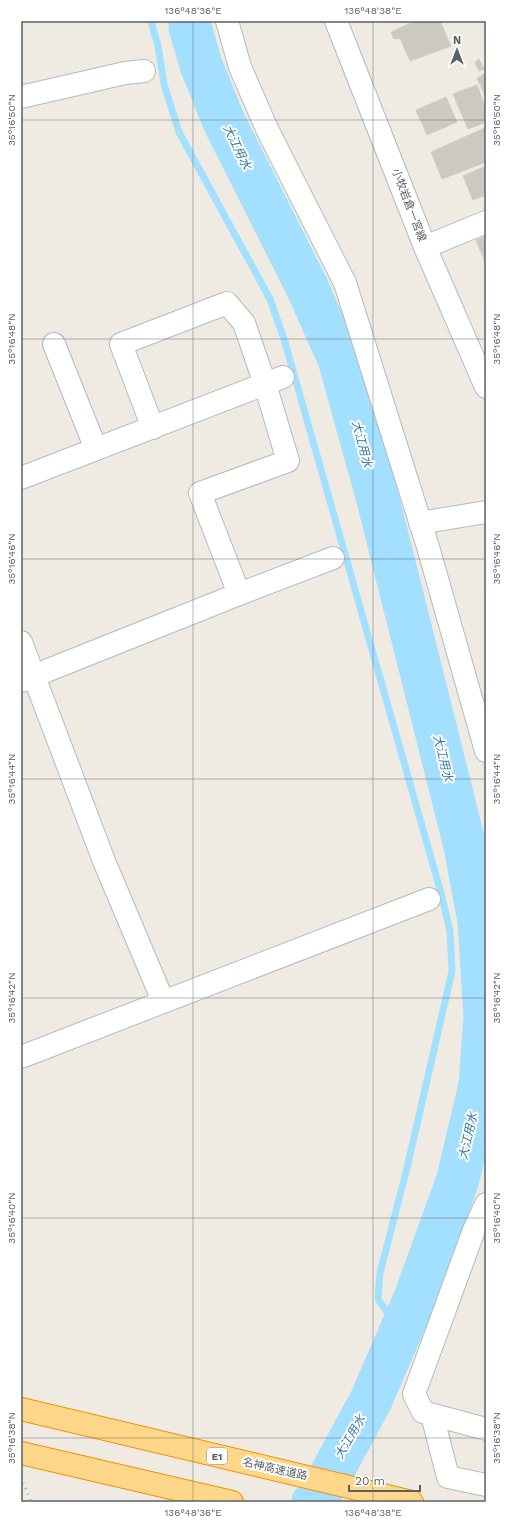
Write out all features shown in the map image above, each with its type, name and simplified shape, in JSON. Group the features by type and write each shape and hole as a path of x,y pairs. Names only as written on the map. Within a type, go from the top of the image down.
{"highway":[{"name":"名神高速道路","path":"21,1409 412,1502"},
{"path":"21,1454 232,1502"}],"street":[{"path":"227,21 240,67 267,129 345,283 420,523 486,751"},
{"name":"小牧岩倉一宮線","path":"336,21 425,247 486,387"},
{"path":"21,97 144,70"},
{"path":"425,247 486,222"},
{"path":"153,428 121,344 227,303 244,323 274,381 288,461 200,493 239,594"},
{"path":"54,344 96,449"},
{"path":"21,478 274,381"},
{"path":"420,523 486,512"},
{"path":"27,678 333,558"},
{"path":"21,642 27,678 162,1001"},
{"path":"21,1057 162,1001 429,899"},
{"path":"486,1204 474,1230 414,1394 423,1412 486,1429"},
{"path":"432,1415 448,1477 486,1485"}],"building":[{"path":"415,21 440,21 451,46 410,61 400,38 394,39 391,32"},
{"path":"479,59 484,69 479,71 475,62"},
{"path":"486,73 486,98 477,78"},
{"path":"477,85 486,109 486,122 468,129 453,94"},
{"path":"446,97 457,122 427,135 416,110"},
{"path":"485,128 486,162 442,179 431,152"},
{"path":"486,166 486,195 473,200 463,176"},
{"path":"486,236 486,264 476,240"}],"waterway":[{"path":"151,21 158,46 164,84 179,132 270,299 284,339 441,893 450,931 452,971 407,1168 380,1273 378,1299 401,1332"},
{"name":"大江用水","path":"190,21 190,27 201,65 224,122 307,287 339,359 378,500 465,846 479,921 485,1017 480,1085 458,1179 415,1298 371,1400 317,1500 313,1502"}],"railway":[{"path":"21,1477 31,1502"}]}
